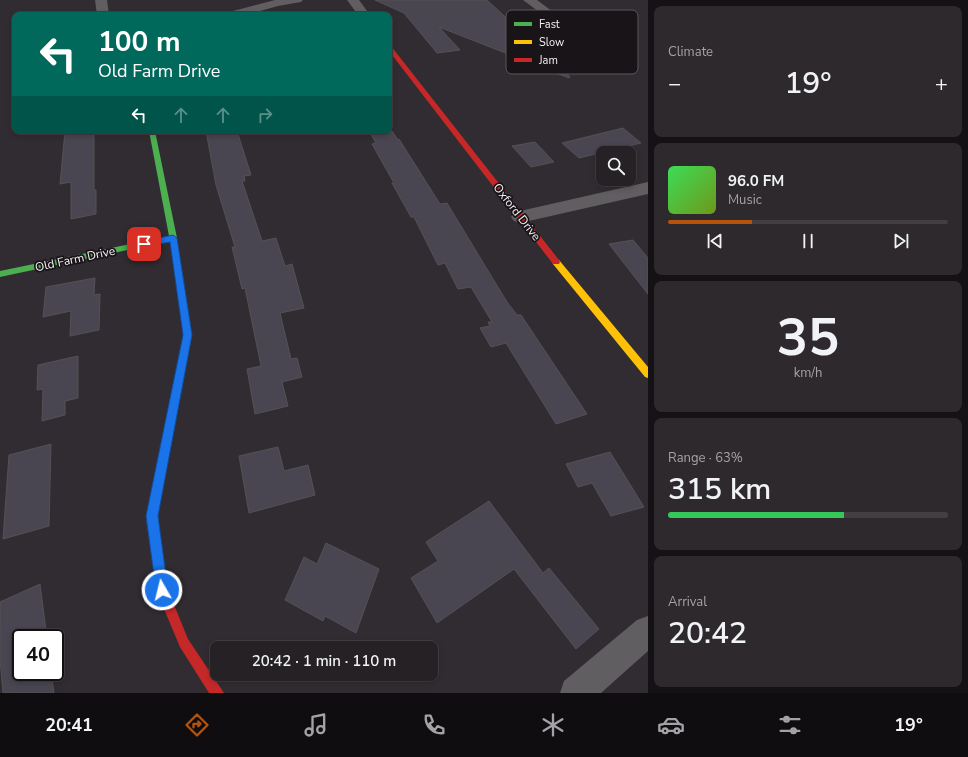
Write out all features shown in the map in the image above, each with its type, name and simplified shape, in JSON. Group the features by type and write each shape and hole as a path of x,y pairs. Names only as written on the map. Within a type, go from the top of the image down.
{"street":[{"path":"101,0 103,12"},
{"path":"244,12 277,3 297,0"},
{"path":"353,0 362,12"},
{"path":"529,0 543,10"},
{"name":"Oxford Drive","path":"392,51 520,217 648,374"},
{"path":"153,134 173,238 188,335 152,516 162,590 184,643 217,693"},
{"path":"520,217 648,188"},
{"name":"Old Farm Drive","path":"0,274 173,238"},
{"path":"576,693 648,631"}],"building":[{"path":"375,0 487,0 506,18 506,53 439,27 460,50 437,53 404,13"},
{"path":"559,74 567,74 570,77 569,78"},
{"path":"623,128 641,143 629,146 596,146 596,154 579,158 562,143"},
{"path":"392,131 398,140 399,139 440,204 447,203 507,302 517,315 521,315 587,414 556,424 506,343 491,347 480,328 490,326 488,322 492,322 471,287 458,289 445,263 438,265 414,217 411,217 372,144 376,143 371,134 392,134"},
{"path":"65,134 94,134 94,190 96,190 96,214 71,219 71,182 60,184"},
{"path":"207,134 238,134 251,175 244,176 245,181 242,181 262,241 276,238 285,266 292,264 304,308 280,313 291,359 297,358 302,377 282,382 288,406 255,414 247,369 261,366 245,288 242,289 232,247 235,247 216,185"},
{"path":"535,142 554,162 531,167 512,146"},
{"path":"633,240 648,258 648,294 609,244"},
{"path":"95,278 94,295 100,294 99,330 70,336 71,311 43,317 46,287"},
{"path":"78,356 78,398 65,401 65,415 42,421 43,389 37,390 38,365"},
{"path":"51,444 49,526 3,539 9,455"},
{"path":"278,447 284,471 308,465 315,495 249,513 239,456"},
{"path":"610,452 644,507 611,516 592,483 578,487 566,464"},
{"path":"489,501 543,573 549,568 599,629 576,649 514,569 437,623 411,578 438,561 426,542"},
{"path":"326,543 379,569 356,633 325,616 323,621 285,600 304,557 317,564"},
{"path":"40,584 46,629 12,629 12,681 52,681 54,693 3,693 0,659 0,602"}],"traffic: fast":[{"path":"153,134 173,238 188,335 168,435"},
{"path":"0,274 173,238"}],"traffic: slow":[{"path":"556,262 648,374"}],"traffic: jam":[{"path":"392,51 556,262"},
{"path":"168,435 152,516 162,590 184,643 217,693"}],"route":[{"path":"144,244 173,238 188,335 152,516 162,590"}]}
